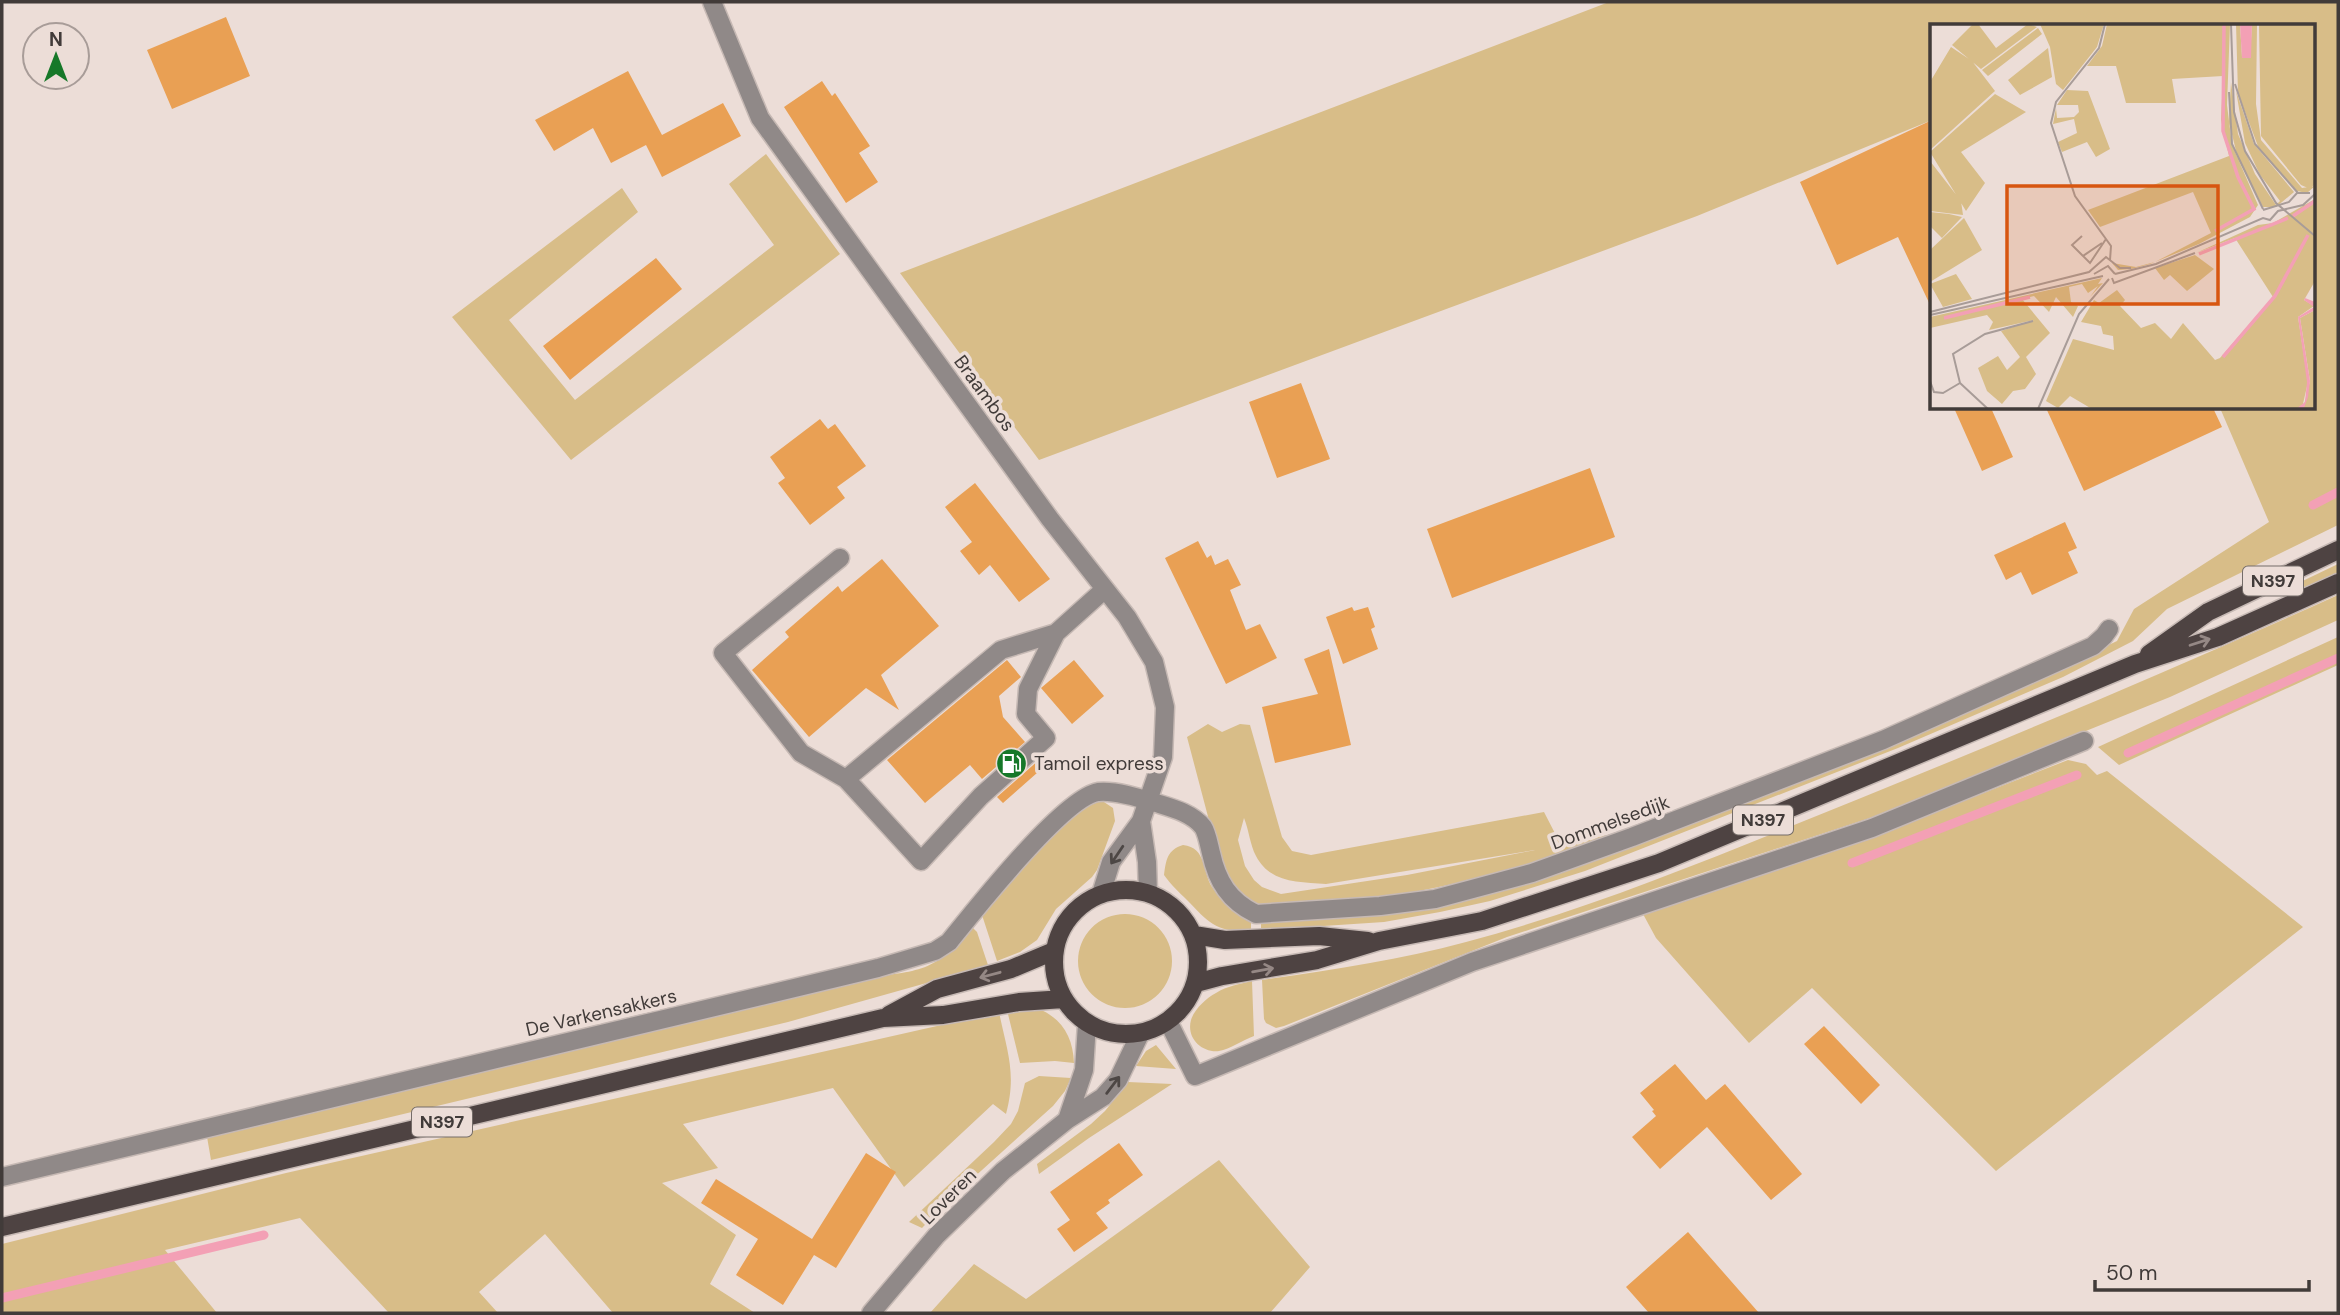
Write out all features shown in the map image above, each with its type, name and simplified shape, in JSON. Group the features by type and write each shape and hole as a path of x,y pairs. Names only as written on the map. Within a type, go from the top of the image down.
{"main road":[{"name":"N397","path":"2135,664 2208,612 2338,550"},
{"name":"N397","path":"1196,983 1317,960 1379,942 1482,921 1659,863 2135,664 2218,637 2338,583"},
{"path":"1123,889 1149,893 1169,903 1184,918 1194,935 1199,959 1196,983 1190,998 1168,1021 1140,1034 1121,1035 1087,1024 1074,1013 1057,984 1054,951 1059,933 1069,917 1083,904 1101,894 1123,889"},
{"name":"N397","path":"1194,935 1225,940 1319,936 1379,942"},
{"name":"N397","path":"883,1018 937,989 1011,969 1054,951"},
{"name":"N397","path":"2,1227 883,1018 943,1015 1019,1002 1064,999"}],"street":[{"name":"Braambos","path":"712,2 760,118 1050,519 1105,589 1148,649 1154,662 1166,723 1164,749 1141,821 1111,862 1101,894"},
{"path":"840,558 723,653 801,753 846,779 921,861 981,796 1046,738 1026,713 1028,689 1056,633 1105,589"},
{"name":"Dommelsedijk","path":"1149,801 1184,812 1203,828 1223,889 1244,908 1256,914 1380,906 1435,899 1532,873 1632,838 1882,740 2092,646 2109,629"},
{"path":"846,779 1001,650 1056,633"},
{"path":"1168,1021 1195,1076 1472,962 1872,828 2084,741"},
{"name":"De Varkensakkers","path":"2,1177 864,971 935,951 949,942 1058,816 1082,799 1105,792 1149,801"},
{"path":"1141,821 1149,893"},
{"path":"1067,1120 1084,1070 1087,1024"},
{"name":"Loveren","path":"871,1313 937,1236 1003,1171 1067,1120 1103,1097 1118,1080 1140,1034"}],"shaded area":[{"path":"1609,2 2338,2 2338,525 2167,609 2133,641 2063,677 1898,748 1585,871 1490,901 1440,912 1384,922 1261,930 1261,921 1436,903 1811,774 2001,697 2117,641 2134,609 2269,522 2221,410 2316,410 2316,24 1930,24 1930,121 1697,216 1039,460 900,273"},
{"path":"766,154 840,254 571,460 452,317 622,188 638,212 509,320 575,400 774,245 729,184"},
{"path":"2338,564 2338,574 2290,596 2286,589"},
{"path":"2338,595 2338,620 2170,697 1870,818 1507,937 1284,1026 1276,1028 1264,1019 1262,980 1416,954 1566,912 1714,857 1981,749"},
{"path":"2338,637 2338,665 2119,765 2098,747"},
{"path":"1208,724 1222,732 1240,724 1250,725 1282,837 1292,851 1311,855 1544,812 1561,845 1621,832 1520,866 1416,892 1334,903 1259,906 1246,901 1225,881 1187,737","holes":["1244,818 1254,852 1262,865 1277,876 1305,883 1326,884 1535,850 1407,875 1281,894 1262,887 1245,866 1238,840"]},
{"path":"2068,760 2086,764 2097,775 2107,771 2303,927 1996,1171 1812,988 1749,1043 1656,938 1643,914 1866,839"},
{"path":"1097,801 1113,808 1115,821 1097,870 1056,909 1037,940 1020,952 997,961 982,915 1074,809"},
{"path":"1183,845 1191,847 1200,855 1209,881 1220,897 1251,918 1251,931 1229,930 1215,925 1167,879 1164,875 1168,856"},
{"path":"1125,914 1143,918 1158,928 1168,943 1172,961 1168,979 1158,994 1143,1004 1125,1008 1107,1004 1092,994 1082,979 1078,961 1082,943 1092,928 1107,918"},
{"path":"972,927 977,932 988,965 788,1022 211,1160 206,1131 863,978 912,971 936,962"},
{"path":"1252,981 1254,1036 1219,1051 1201,1047 1193,1038 1190,1027 1198,1008 1220,991"},
{"path":"1037,1008 1053,1017 1064,1030 1071,1045 1074,1063 1020,1063 1007,1010"},
{"path":"999,1012 1011,1074 1006,1114 993,1104 904,1187 833,1088 683,1124 718,1168 662,1183 736,1235 710,1284 755,1313 613,1313 545,1234 479,1292 498,1313 389,1313 300,1218 165,1250 217,1313 2,1313 2,1244 286,1173"},
{"path":"1156,1045 1176,1069 1136,1066 1146,1051"},
{"path":"1039,1076 1071,1078 1053,1106 951,1198 922,1228 909,1222 1011,1124 1018,1111 1025,1083"},
{"path":"1128,1082 1172,1084 1039,1174 1037,1164 1091,1124"},
{"path":"1219,1160 1310,1267 1270,1313 930,1313 974,1264 1026,1299"}],"building":[{"path":"226,17 250,76 172,109 147,50"},
{"path":"628,71 662,135 723,103 741,136 662,177 646,145 611,163 593,128 554,151 535,120"},
{"path":"822,81 832,96 835,93 870,146 859,153 878,182 846,203 784,107"},
{"path":"1930,121 1930,305 1898,237 1837,265 1800,182"},
{"path":"656,258 682,289 570,380 543,346"},
{"path":"1301,383 1330,459 1277,478 1249,402"},
{"path":"1955,410 1992,410 2013,457 1982,471"},
{"path":"2047,410 2214,410 2222,427 2084,491"},
{"path":"820,419 828,429 835,424 866,466 837,487 845,498 810,525 778,483 785,478 770,457"},
{"path":"1590,468 1615,537 1452,598 1427,529"},
{"path":"975,483 1050,579 1019,602 990,565 979,575 960,551 972,542 945,507"},
{"path":"2065,522 2077,548 2068,552 2078,573 2032,595 2021,572 2006,580 1994,555"},
{"path":"1198,541 1207,558 1211,555 1215,565 1228,559 1241,585 1230,590 1246,630 1260,624 1277,658 1226,684 1165,558"},
{"path":"882,559 939,626 881,675 899,710 866,688 809,737 752,670 789,637 785,632 838,586 842,592"},
{"path":"1352,607 1354,611 1368,607 1375,627 1371,629 1378,649 1343,664 1326,617"},
{"path":"1329,649 1351,745 1275,763 1262,707 1318,694 1304,659"},
{"path":"1007,660 1021,677 999,696 1003,717 1025,742 982,779 970,765 925,803 887,760"},
{"path":"1074,660 1104,696 1072,724 1041,688"},
{"path":"1040,759 1046,765 1003,803 997,797"},
{"path":"1824,1026 1880,1085 1861,1104 1804,1044"},
{"path":"1675,1064 1706,1100 1725,1084 1802,1174 1771,1200 1707,1127 1660,1169 1632,1137 1656,1116 1640,1093"},
{"path":"1119,1143 1143,1175 1108,1200 1110,1203 1096,1213 1108,1228 1074,1252 1057,1229 1070,1220 1050,1192"},
{"path":"866,1153 896,1172 836,1268 814,1255 783,1305 736,1275 758,1239 701,1203 716,1179 812,1239"},
{"path":"1688,1232 1759,1313 1649,1313 1626,1287"}],"waterway":[{"path":"2313,505 2338,492"},
{"path":"2128,753 2338,658"},
{"path":"1852,863 2077,775"},
{"path":"2,1298 264,1235"}],"place":[{"name":"Tamoil express","path":"1011,763"}]}
